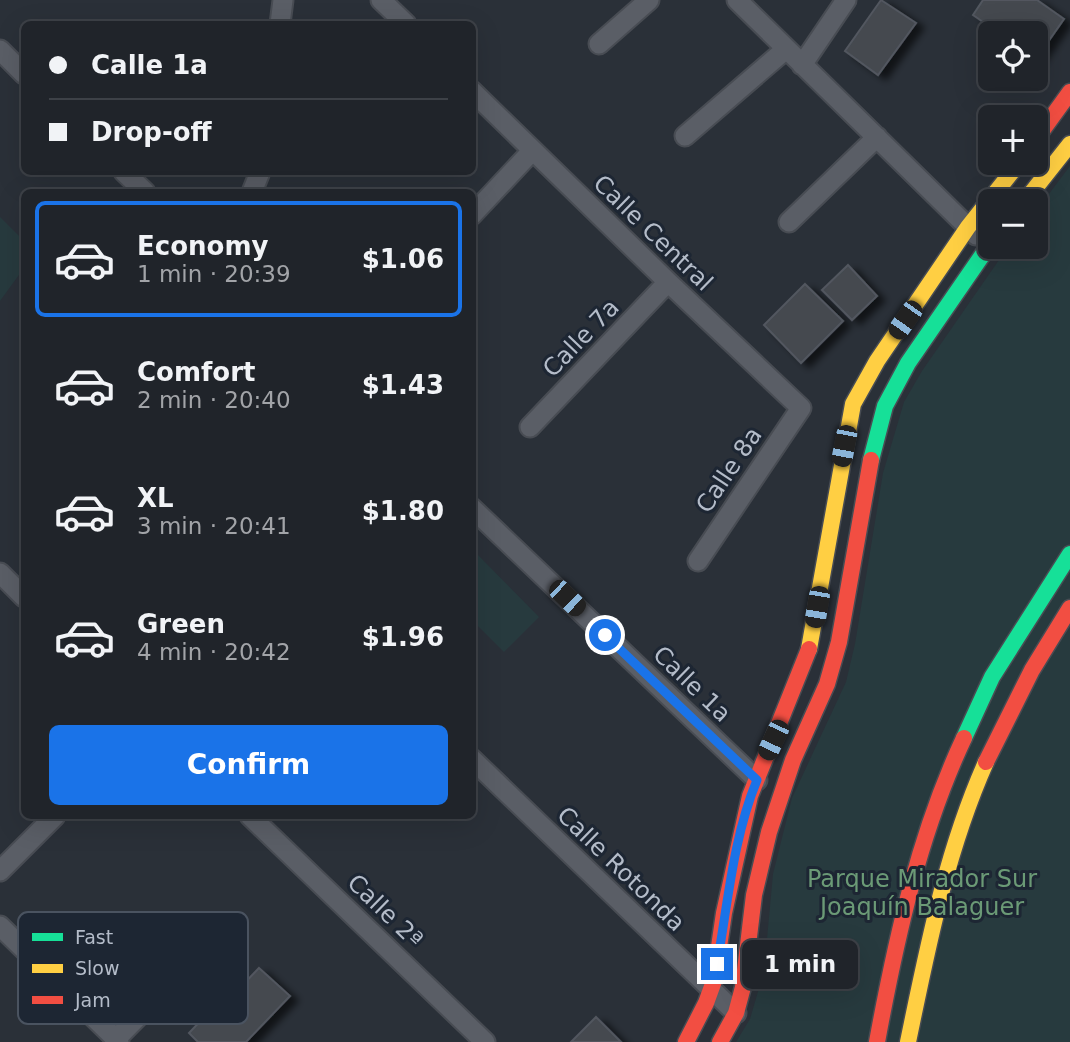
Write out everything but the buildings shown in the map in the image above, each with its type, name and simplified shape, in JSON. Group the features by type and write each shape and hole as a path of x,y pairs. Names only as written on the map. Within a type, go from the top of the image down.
{"street":[{"path":"280,21 283,0"},
{"path":"381,0 403,21"},
{"path":"599,44 649,0"},
{"path":"737,0 978,237"},
{"path":"802,65 846,0"},
{"path":"685,136 786,49"},
{"path":"0,50 21,71"},
{"path":"1048,122 1070,92"},
{"name":"Calle Central","path":"476,95 801,408"},
{"path":"789,222 877,137"},
{"path":"1034,189 1070,144"},
{"path":"476,211 532,151"},
{"path":"127,175 142,189"},
{"path":"686,1042 711,991 740,837 757,780 809,650 853,404 877,360 968,228 1009,175"},
{"path":"720,1042 736,1013 743,987 754,895 769,832 793,760 827,684 839,642 868,470 885,406 908,363 980,259"},
{"name":"Calle 7a","path":"530,427 668,282"},
{"name":"Calle 8a","path":"698,561 801,408"},
{"name":"Calle 1a","path":"476,512 757,780"},
{"path":"877,1042 894,952 942,785 992,677 1070,554"},
{"path":"0,573 21,594"},
{"path":"908,1042 945,875 963,819 997,738 1070,608"},
{"name":"Calle Rotonda","path":"476,763 736,1013"},
{"path":"0,871 52,819"},
{"name":"Calle 2ª","path":"253,819 485,1042"},
{"path":"0,926 18,944"},
{"path":"101,1024 117,1040 133,1024"}],"green space":[{"name":"Parque Mirador Sur Joaquín Balaguer","path":"1070,166 1070,1042 736,1042 750,1019 764,971 773,874 792,798 846,682 855,644 883,473 904,402 922,371 1000,259 1048,259 1048,195"},
{"path":"0,217 21,238 21,272 0,301"},
{"path":"476,555 539,617 504,652 476,624"}],"traffic: fast":[{"path":"871,460 885,406 908,363 980,259"},
{"path":"964,738 992,677 1070,554"}],"traffic: slow":[{"path":"1034,189 1070,144"},
{"path":"809,649 853,404 877,361 968,227 1009,175"},
{"path":"908,1042 949,865 986,762"}],"traffic: jam":[{"path":"1048,122 1070,92"},
{"path":"720,1042 736,1013 743,987 754,895 769,832 793,760 827,684 839,642 871,460"},
{"path":"986,762 1032,670 1070,608"},
{"path":"686,1042 714,981 724,913 750,796 809,649"},
{"path":"877,1042 911,887 934,812 964,738"}],"route":[{"path":"605,635 757,780 750,796 740,837 717,964"}]}
